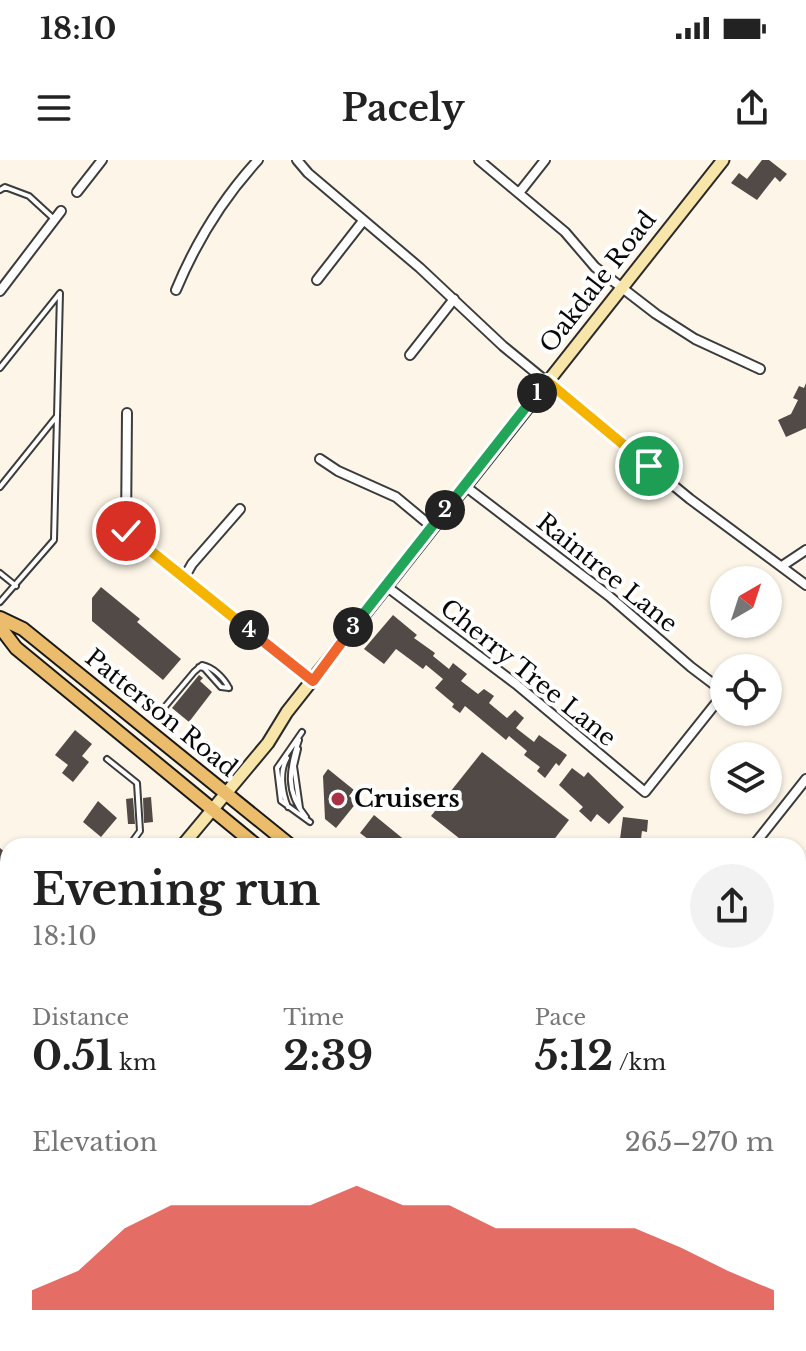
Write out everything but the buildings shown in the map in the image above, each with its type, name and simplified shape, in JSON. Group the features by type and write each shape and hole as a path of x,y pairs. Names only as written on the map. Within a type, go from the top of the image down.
{"main road":[{"name":"Patterson Road","path":"0,618 23,629 281,838"},
{"name":"Patterson Road","path":"0,627 16,648 247,838"}],"street":[{"path":"77,192 102,160"},
{"path":"176,290 185,268 219,210 258,160"},
{"path":"297,160 503,346 690,499 806,585"},
{"path":"479,160 565,232 595,267 621,287 695,339 760,369"},
{"path":"519,193 545,160"},
{"name":"Oakdale Road","path":"189,838 268,743 287,712 723,160"},
{"path":"1,287 58,215"},
{"path":"317,280 363,221"},
{"path":"410,355 454,299"},
{"path":"127,413 126,531 313,681"},
{"path":"320,459 338,471 396,497 432,527"},
{"name":"Raintree Lane","path":"465,486 609,596 710,681"},
{"path":"184,578 192,564 240,509"},
{"path":"782,566 806,550"},
{"name":"Cherry Tree Lane","path":"386,586 516,684 645,792 710,710"},
{"path":"759,838 806,779"}],"lane":[{"path":"0,190 5,187 29,196 58,215"},
{"path":"0,368 60,293 54,540 0,602"},
{"path":"0,487 59,414"},
{"path":"0,573 16,586"},
{"path":"163,709 198,667 210,667 229,688"},
{"path":"302,732 290,767 294,803 302,812 310,822 281,801 277,768 302,732"},
{"path":"107,759 137,783 140,831 135,838"}],"place":[{"name":"Cruisers","path":"338,799"}],"route":[{"path":"126,531 313,681 547,381 649,466"}]}
